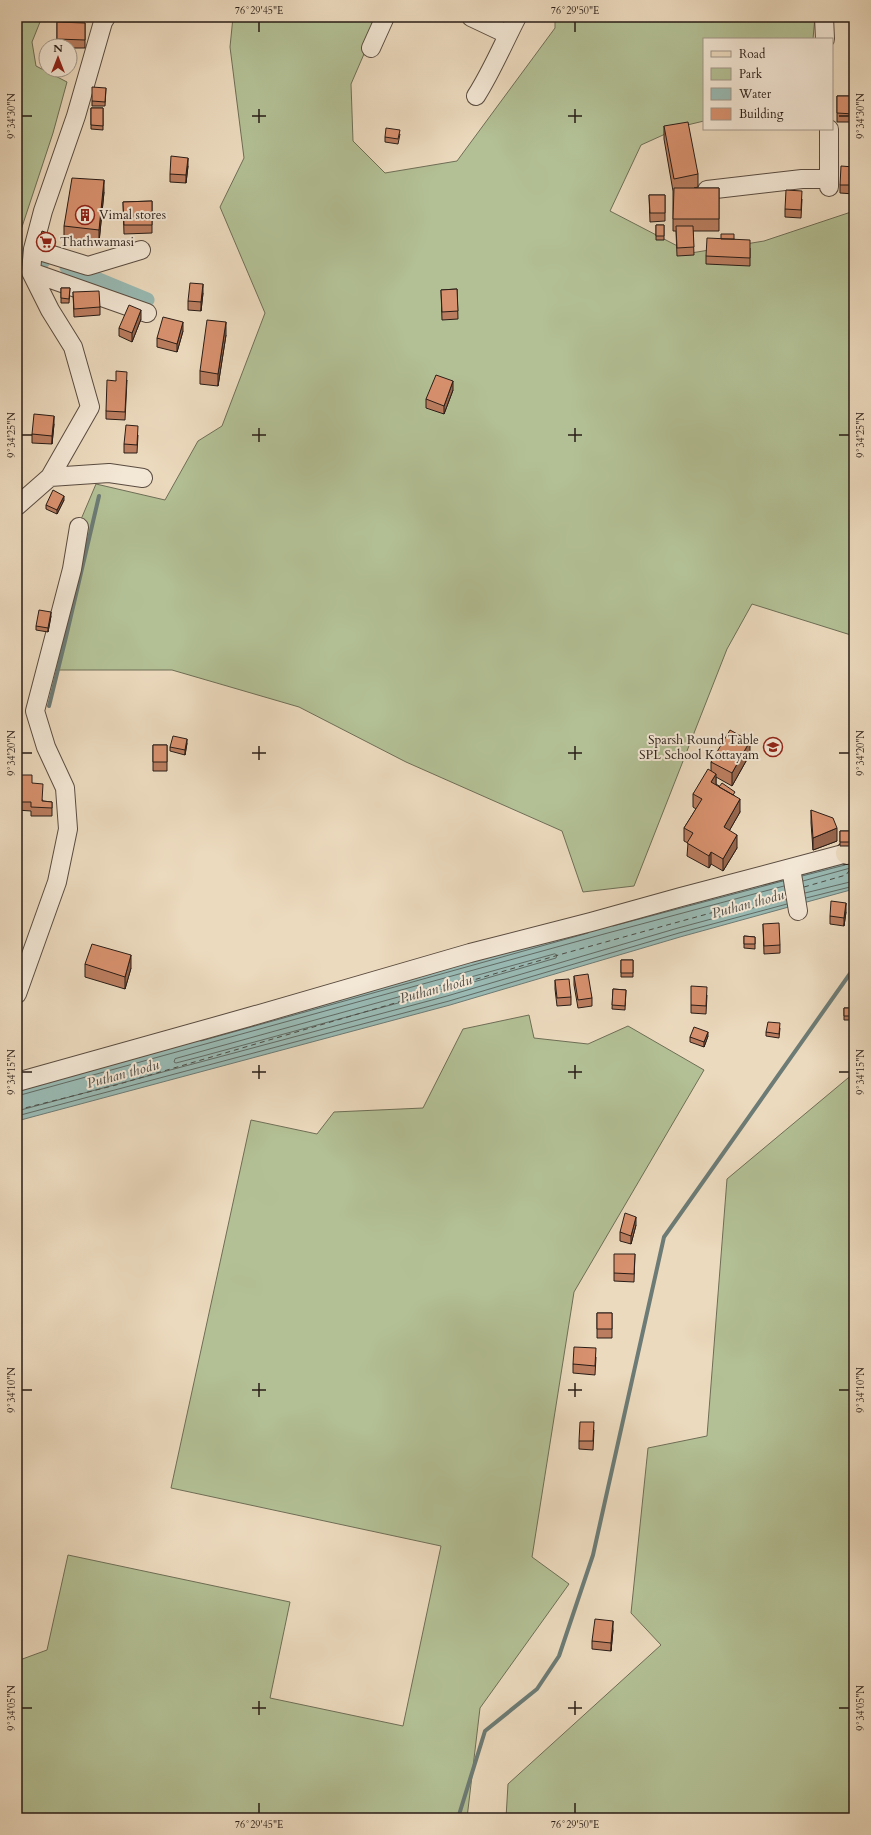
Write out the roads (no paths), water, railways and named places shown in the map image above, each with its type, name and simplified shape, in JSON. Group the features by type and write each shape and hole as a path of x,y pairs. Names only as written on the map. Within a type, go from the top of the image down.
{"street":[{"path":"17,506 50,477 90,407 73,347 50,310 32,259 43,211 76,116 103,22 106,17"},
{"path":"371,48 385,17"},
{"path":"471,17 507,34"},
{"path":"476,96 487,79 507,34 517,17"},
{"path":"824,17 825,38"},
{"path":"707,190 802,179 829,183 829,130"},
{"path":"32,259 88,266 141,250"},
{"path":"32,259 147,313"},
{"path":"50,477 109,473 143,478"},
{"path":"17,994 57,882 68,829 65,788 46,747 35,711 72,569 78,527"},
{"path":"17,1082 470,953 850,852"},
{"path":"790,868 798,911"}],"water":[{"name":"Puthan thodu","path":"854,858 854,889 680,937 450,1005 17,1121 17,1088 601,925"}],"waterway":[{"path":"17,256 43,261"},
{"path":"67,267 147,300"},
{"path":"49,706 99,496"},
{"path":"458,1818 485,1731 537,1689 559,1656 593,1555 664,1237 854,968"}],"place":[{"name":"Vimal stores","path":"85,215"},
{"name":"Thathwamasi","path":"46,242"},
{"name":"Sparsh Round Table SPL School Kottayam","path":"773,747"}]}
